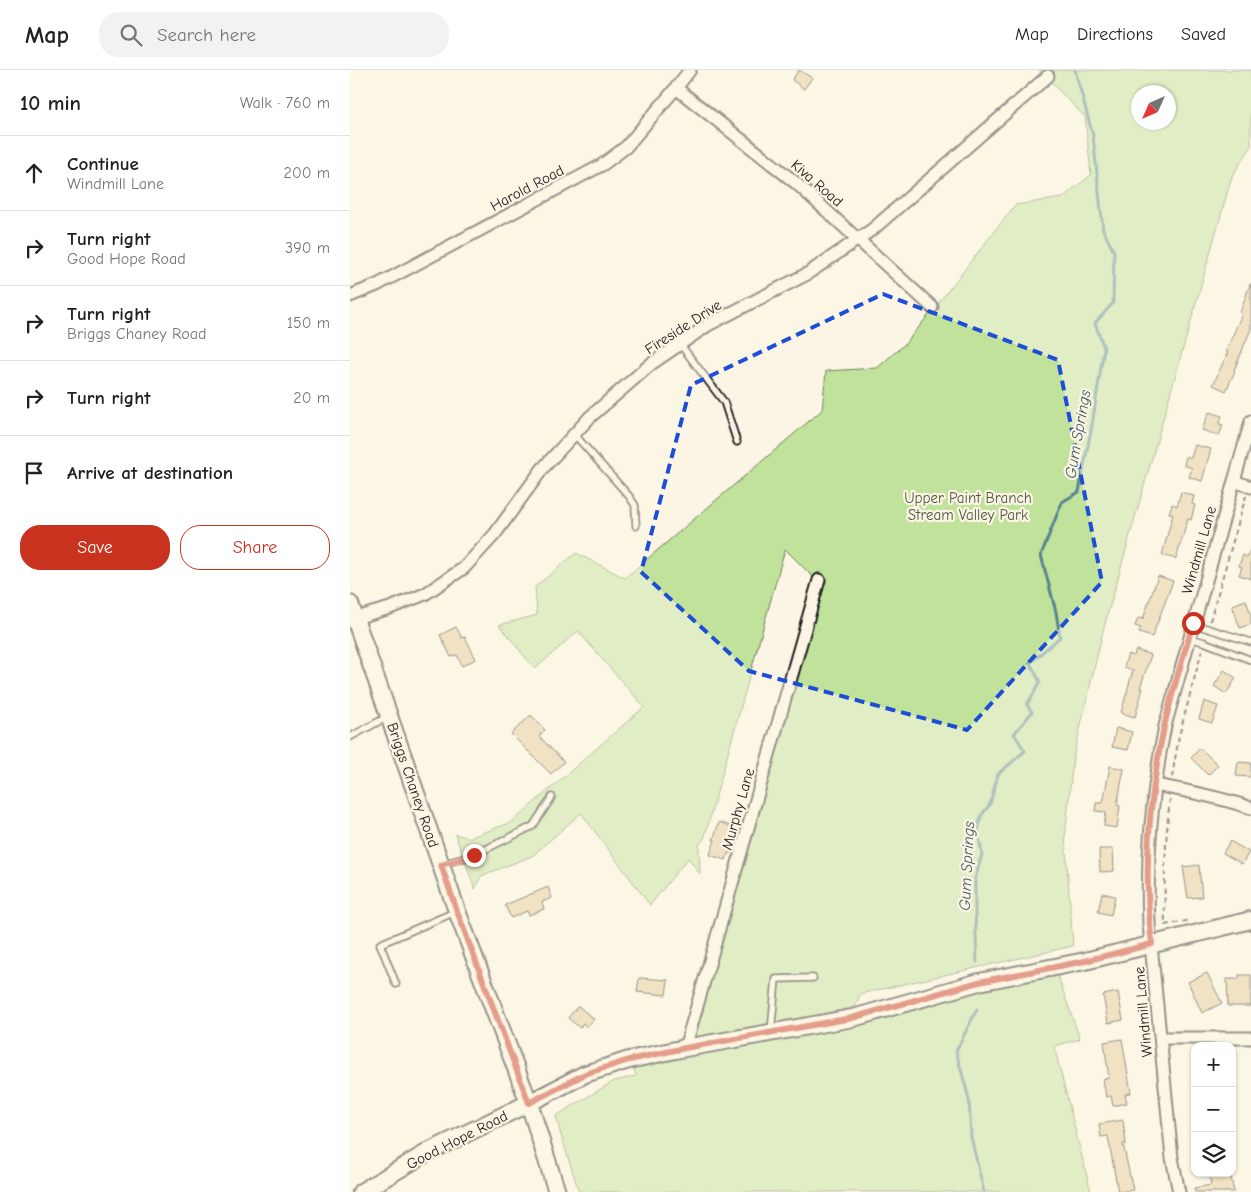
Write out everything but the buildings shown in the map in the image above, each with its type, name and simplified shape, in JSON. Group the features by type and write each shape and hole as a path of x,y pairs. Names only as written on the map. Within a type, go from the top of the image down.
{"street":[{"name":"Harold Road","path":"350,296 377,285 602,165 626,147 690,70"},
{"name":"Fireside Drive","path":"352,611 390,608 425,594 464,568 494,534 543,468 574,434 590,417 651,364 708,325 807,274 873,229 1048,76"},
{"name":"Kiva Road","path":"676,88 796,183 932,307"},
{"name":"Windmill Lane","path":"1179,1192 1172,1158 1150,924 1148,889 1150,818 1165,726 1251,421"},
{"path":"1234,481 1250,486"},
{"name":"Murphy Lane","path":"685,1048 819,580"},
{"name":"Briggs Chaney Road","path":"352,611 457,911 529,1103 557,1192"},
{"path":"1154,785 1227,800 1251,808"},
{"name":"Good Hope Road","path":"362,1192 428,1152 585,1074 629,1060 852,1018 979,982 1085,961 1251,920"},
{"path":"1161,1038 1251,1038"}],"lane":[{"path":"680,344 724,402 736,442"},
{"path":"574,434 629,496 635,505 636,526"},
{"path":"1193,623 1251,642"},
{"path":"1189,638 1251,660"},
{"path":"350,737 389,716"},
{"path":"441,865 474,855 533,826 552,797"},
{"path":"396,984 380,944 457,911"},
{"path":"771,1032 776,979 813,978"}],"path":[{"path":"1208,629 1250,486"},
{"path":"1165,925 1164,886 1171,788 1182,728 1204,642"}],"highlighted area":[{"path":"883,294 1058,360 1102,582 967,730 749,671 641,572 691,385"}],"green space":[{"name":"Upper Paint Branch Stream Valley Park","path":"1039,70 1251,70 1251,147 1232,176 1104,627 1073,758 1065,838 1073,946 860,994 856,1006 850,1008 691,1043 823,587 785,549 704,839 699,845 700,874 688,858 650,905 581,813 532,856 481,876 475,889 455,834 469,838 512,822 644,707 578,631 535,669 499,625 537,615 535,587 576,553 625,578 822,410 826,371 877,368 905,344 1015,205 1062,198 1091,175 1085,117"},
{"path":"1056,971 1080,1039 1054,1046 1091,1192 579,1192 556,1116 614,1081 636,1076 633,1064"}],"waterway":[{"name":"Gum Springs","path":"977,962 975,879 982,854 978,832 981,816 990,804 998,774 1025,751 1014,734 1032,712 1027,705 1040,682 1030,663 1060,637 1056,612 1041,555 1062,502 1079,492 1104,348 1095,323 1113,303 1114,252 1103,230 1093,136 1075,70"},
{"name":"Gum Springs","path":"977,1009 956,1051 969,1099 971,1137 984,1192"}],"route":[{"path":"474,855 441,865 529,1103 585,1074 629,1060 756,1034 852,1018 979,982 1085,961 1152,944 1148,858 1154,785 1165,726 1193,623"}]}
